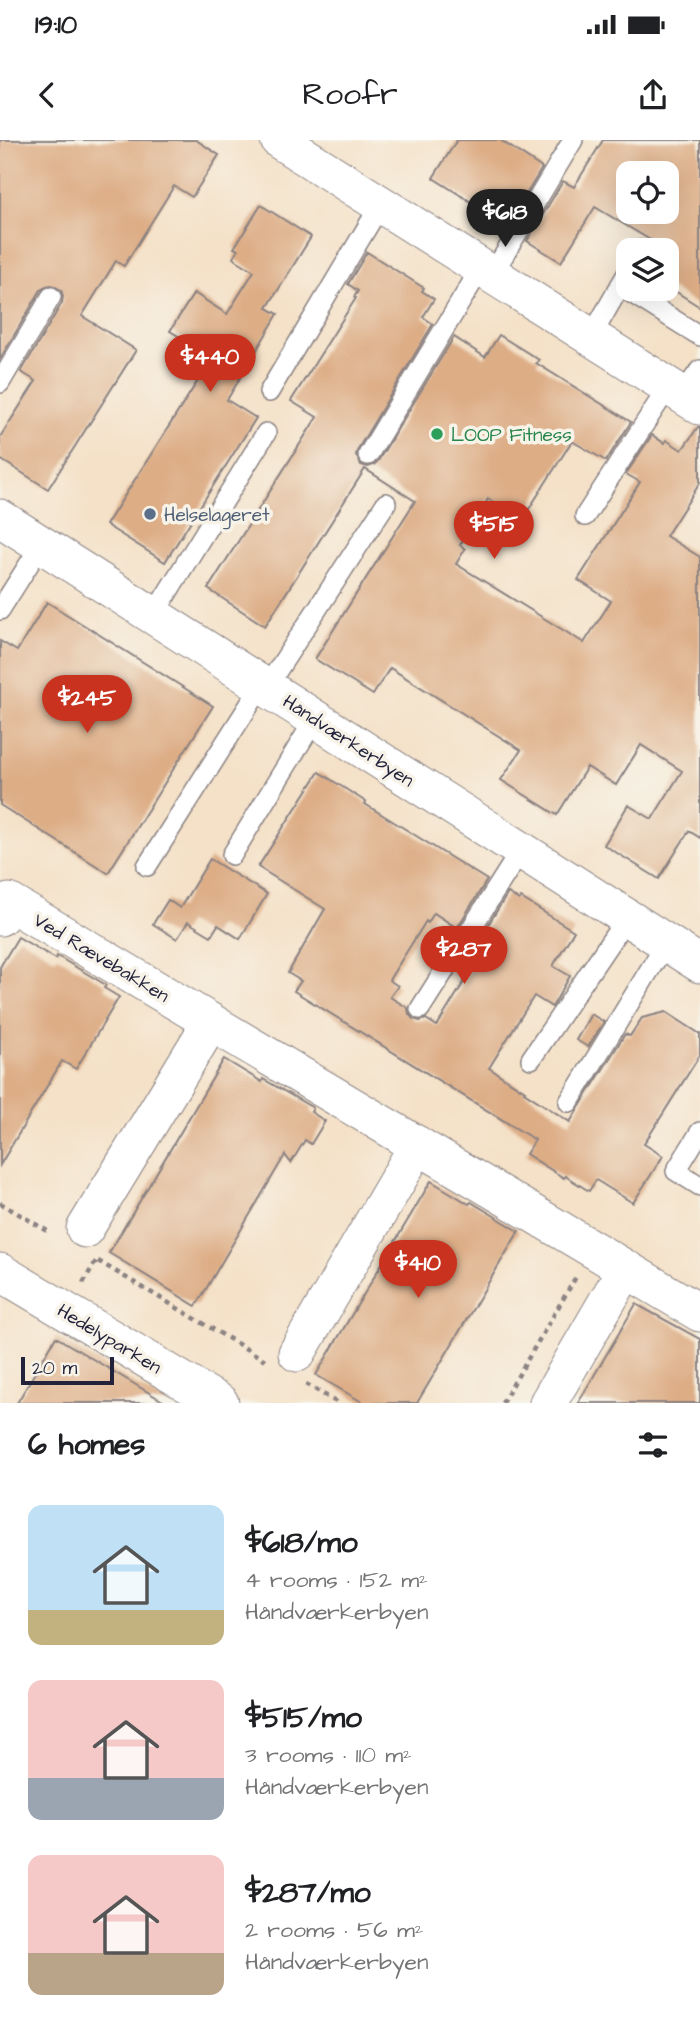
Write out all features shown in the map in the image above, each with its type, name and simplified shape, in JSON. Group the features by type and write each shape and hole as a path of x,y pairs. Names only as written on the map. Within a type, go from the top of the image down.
{"street":[{"path":"279,140 591,337 688,389"},
{"name":"Håndværkerbyen","path":"0,518 666,943 699,961"},
{"name":"Ved Rævebakken","path":"3,905 211,1022 700,1313"},
{"path":"75,1239 211,1022"},
{"path":"289,1365 418,1145"},
{"path":"548,1403 626,1269"},
{"name":"Hedelyparken","path":"0,1272 220,1403"}],"lane":[{"path":"368,455 573,140"},
{"path":"269,392 381,204"},
{"path":"591,337 616,293"},
{"path":"0,383 51,297"},
{"path":"654,301 700,335"},
{"path":"584,516 688,389"},
{"path":"153,616 266,433"},
{"path":"147,866 386,503"},
{"path":"0,610 41,545"},
{"path":"232,855 316,719"},
{"path":"421,1009 521,850"},
{"path":"531,1059 627,917"},
{"path":"569,1102 666,943"},
{"path":"700,1132 676,1171 700,1186"}],"path":[{"path":"0,1203 75,1239 289,1365 338,1403"},
{"path":"502,1403 593,1249"}],"building":[{"path":"0,140 196,140 219,155 192,197 174,186 124,266 116,261 82,316 136,350 48,489 0,459 0,437 36,381 21,372 62,303 63,296 61,290 52,285 41,290 0,359"},
{"path":"457,140 500,140 542,168 508,225 433,178"},
{"path":"603,140 700,140 700,307 679,294 679,238 647,238 623,224 679,224 679,161 616,161 616,220 595,207 561,262 527,241 563,181 574,187"},
{"path":"261,205 311,237 267,308 278,314 227,400 256,418 165,562 106,525 213,357 170,331 194,293 227,314 254,271 233,258 238,250 234,248"},
{"path":"367,252 424,288 422,291 434,299 423,317 433,324 358,449 356,455 361,465 368,467 378,461 454,337 485,357 499,335 539,360 536,363 631,422 606,461 572,441 522,520 488,499 460,545 465,549 456,564 584,643 611,601 578,580 640,482 626,474 652,435 682,450 700,427 700,483 666,536 700,557 700,838 689,831 659,879 604,845 628,805 652,819 682,771 641,745 616,785 587,767 557,815 501,780 521,750 390,668 373,695 315,659 415,501 365,469 265,626 208,589 317,417 291,401 356,298 354,297 358,291 348,284"},
{"path":"47,602 213,706 108,873 0,805 0,641 17,651"},
{"path":"319,772 487,880 457,928 434,913 428,923 426,921 389,980 398,986 390,997 408,1008 413,1019 426,1019 437,1026 486,946 478,941 508,893 519,900 521,898 574,931 553,966 570,976 552,1007 534,996 489,1068 570,1122 625,1034 630,1036 642,1018 666,1012 700,1034 700,1055 644,1144 663,1156 633,1203 596,1180 589,1191 565,1176 564,1178 526,1154 535,1140 294,991 301,981 288,973 325,909 258,867"},
{"path":"210,859 267,894 240,939 218,925 211,936 188,922 177,939 153,924 168,900 180,908"},
{"path":"18,937 106,985 104,988 119,997 76,1069 62,1061 0,1165 0,967"},
{"path":"591,1014 604,1022 588,1047 576,1040"},
{"path":"224,1059 313,1108 311,1112 325,1121 311,1144 305,1140 291,1163 285,1155 196,1306 109,1253"},
{"path":"431,1181 519,1231 417,1403 364,1403 316,1375"},
{"path":"636,1304 700,1339 700,1403 578,1403"},
{"path":"56,1337 166,1403 17,1403"}],"place":[{"name":"LOOP Fitness","path":"437,434"},
{"name":"Helselageret","path":"150,514"}]}
